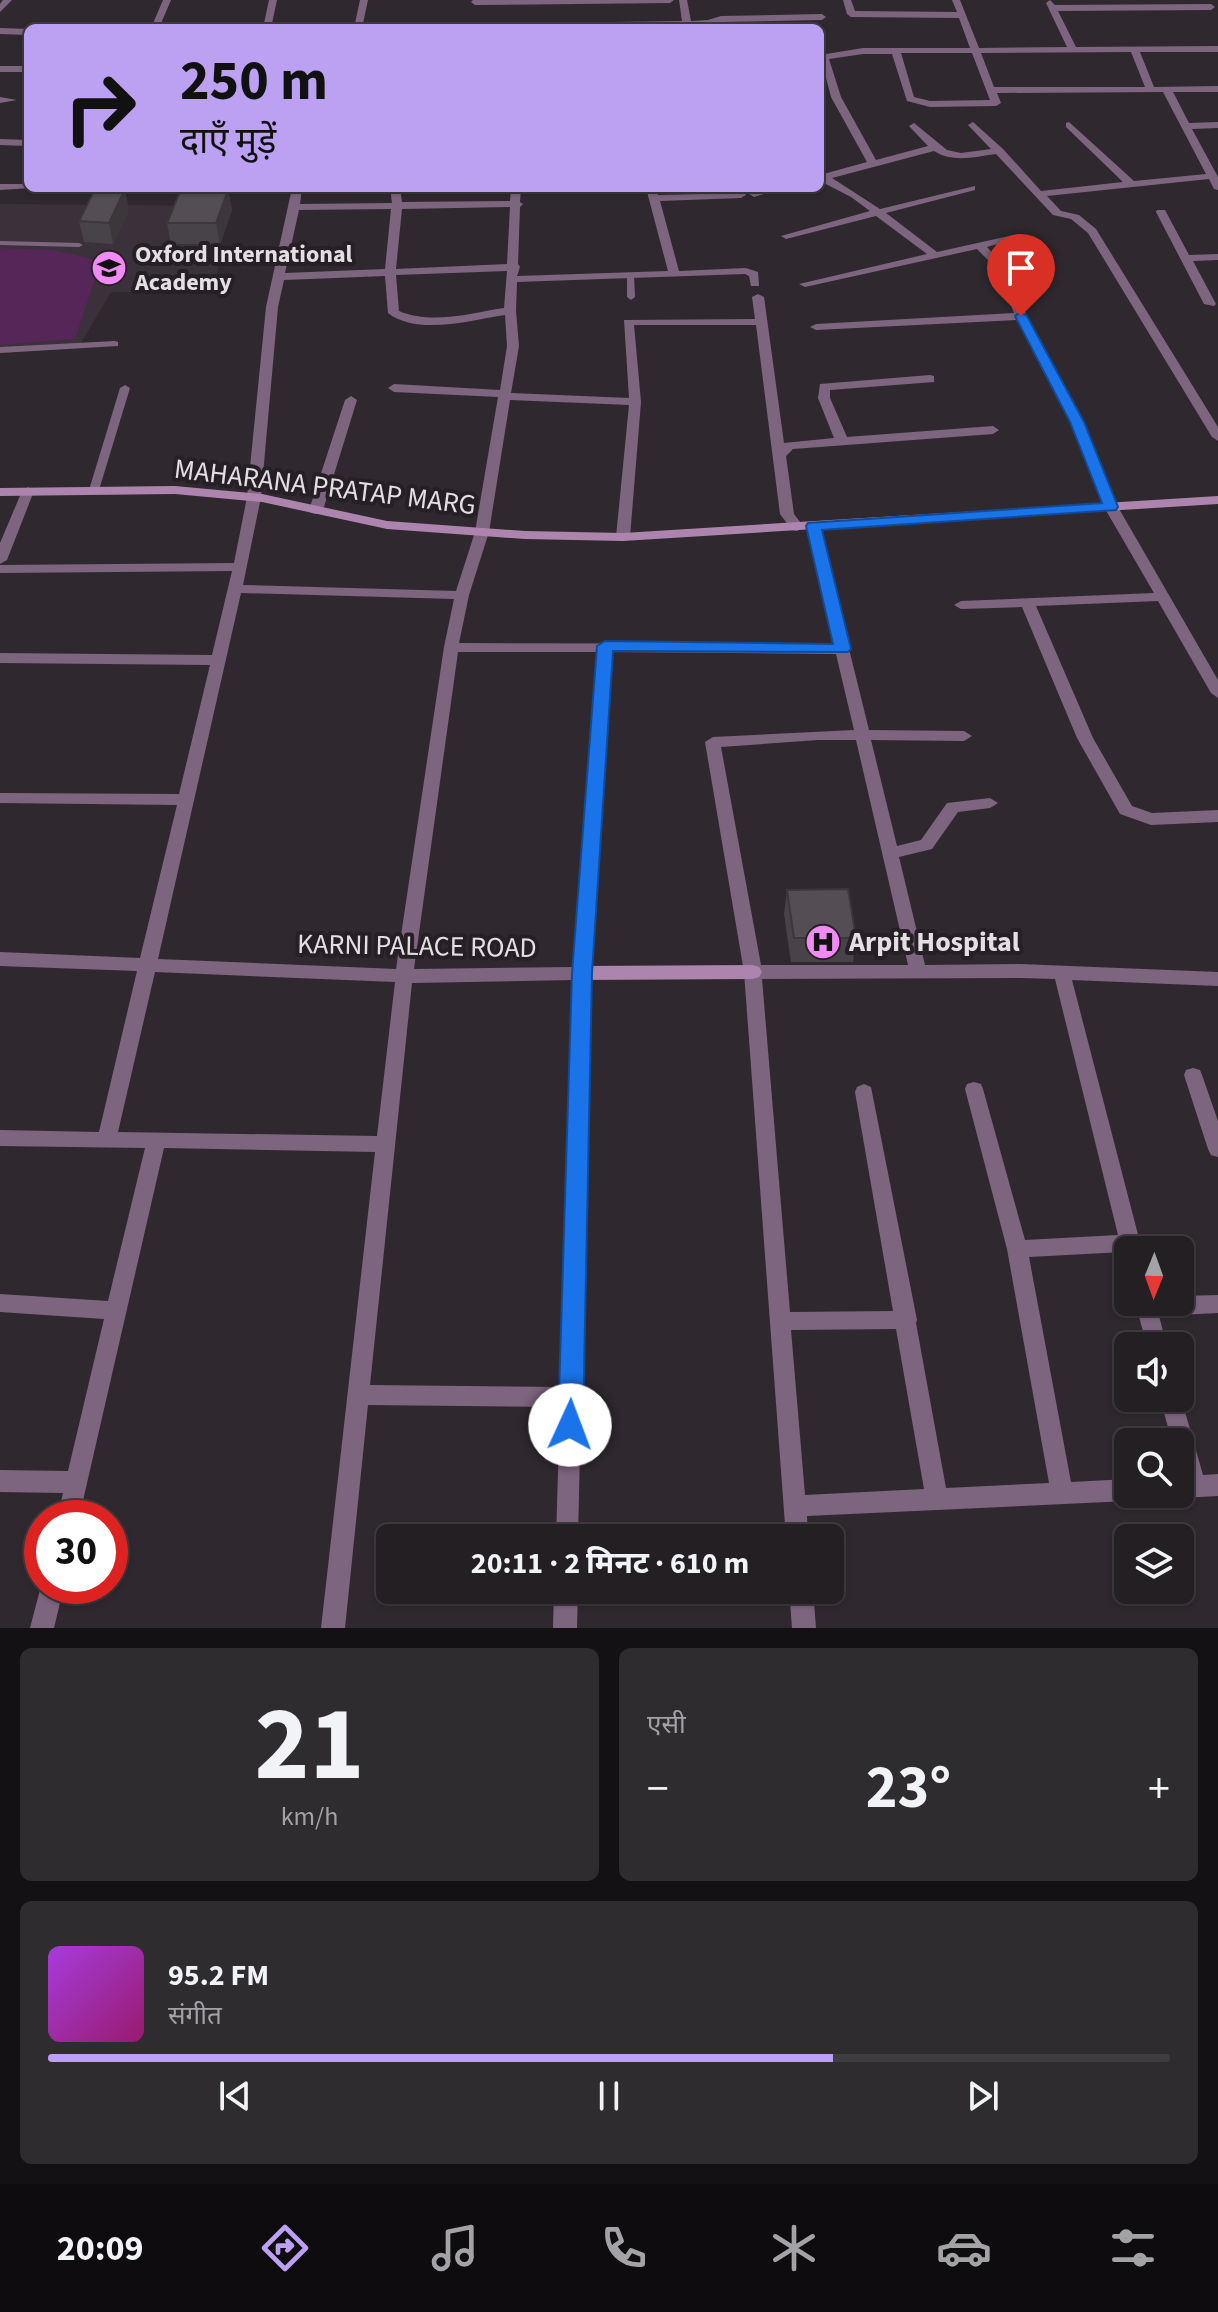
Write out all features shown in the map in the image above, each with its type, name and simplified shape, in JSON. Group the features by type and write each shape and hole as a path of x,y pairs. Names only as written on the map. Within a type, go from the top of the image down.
{"street":[{"path":"0,9 8,0"},
{"path":"157,24 167,0"},
{"path":"268,24 273,0"},
{"path":"359,24 364,0"},
{"path":"482,24 474,1 670,0"},
{"path":"683,0 687,23"},
{"path":"847,0 846,14 962,15"},
{"path":"896,52 910,99 919,103 996,103 956,0"},
{"path":"1199,0 1214,10"},
{"path":"1072,49 1051,4 1214,10"},
{"path":"711,24 721,19 822,17"},
{"path":"636,24 698,24"},
{"path":"0,31 24,32"},
{"path":"1134,48 1151,90"},
{"path":"824,58 863,51 1218,49"},
{"path":"824,64 836,97 873,164"},
{"path":"0,69 24,69"},
{"path":"992,90 1218,89"},
{"path":"1167,90 1218,187"},
{"path":"0,100 12,100"},
{"path":"973,125 1057,213 1075,217 1092,231 1211,414 1218,437"},
{"path":"1069,125 1132,185"},
{"path":"1185,126 1218,125"},
{"path":"914,126 933,148 947,156 1000,151"},
{"path":"0,142 24,143"},
{"path":"824,176 933,148"},
{"path":"1038,194 1132,185 1209,170 1218,165"},
{"path":"824,178 879,213 933,253"},
{"path":"0,187 24,187"},
{"path":"786,236 971,188"},
{"path":"107,1140 254,497 272,307 297,192"},
{"path":"395,192 397,205 390,271 394,313 403,319 441,319 510,311"},
{"path":"333,1628 404,976 451,647 462,595 482,532 513,346 510,311 515,273 516,192"},
{"path":"754,194 762,192"},
{"path":"674,274 652,193 741,195"},
{"path":"295,207 518,204"},
{"path":"1161,212 1210,304"},
{"path":"805,284 933,253 1018,237"},
{"path":"979,245 1000,266 1021,316 1077,422 1111,507 1218,693"},
{"path":"1184,258 1218,257"},
{"path":"279,277 390,271 630,276 746,271 754,274 787,514 805,526 843,649 918,971"},
{"path":"623,537 635,402 628,322 630,302"},
{"path":"816,327 1021,316"},
{"path":"628,322 761,322"},
{"path":"842,441 824,398 824,387 930,379"},
{"path":"394,388 635,402"},
{"path":"316,510 351,400"},
{"path":"779,455 789,445 993,430"},
{"name":"MAHARANA PRATAP MARG","path":"0,492 175,490 254,497 387,525 623,537 1218,500"},
{"path":"0,560 28,491"},
{"path":"0,569 240,567"},
{"path":"233,589 462,595"},
{"path":"961,605 1163,597"},
{"path":"1027,602 1085,738 1126,810 1151,819 1218,816"},
{"path":"567,1524 582,973 605,646"},
{"path":"451,647 843,649"},
{"path":"0,658 219,660"},
{"path":"796,1524 753,972 713,742 818,735 964,736"},
{"path":"0,798 185,800"},
{"path":"891,853 926,845 953,807 990,803"},
{"name":"KARNI PALACE ROAD","path":"0,959 404,976 918,971 1218,979"},
{"path":"1062,973 1128,1236"},
{"path":"1193,1075 1218,1149"},
{"path":"974,1089 1017,1249 1062,1493"},
{"path":"864,1092 937,1499"},
{"path":"0,1138 386,1144"},
{"path":"72,1500 156,1141"},
{"path":"1017,1249 1114,1246"},
{"path":"0,1303 117,1311"},
{"path":"1194,1304 1218,1304"},
{"path":"779,1321 907,1320"},
{"path":"358,1395 571,1397"},
{"path":"0,1481 76,1482"},
{"path":"1194,1487 1218,1485"},
{"path":"794,1506 1114,1491"},
{"path":"42,1628 48,1604"},
{"path":"565,1628 566,1604"},
{"path":"802,1604 804,1628"}],"lane":[{"path":"0,243 79,245"},
{"path":"630,276 630,302"},
{"path":"0,350 115,344"},
{"path":"94,490 125,388"}],"shaded area":[{"name":"Oxford International Academy","path":"0,204 225,206 215,293 111,292 78,348 0,353"},
{"path":"0,248 54,250 101,261 75,339 0,345"}],"building":[{"path":"94,192 124,192 109,223 79,221"},
{"path":"180,192 227,192 216,223 167,223"},
{"path":"848,889 856,938 794,938 787,890"}],"place":[{"name":"Oxford International Academy","path":"109,268"},
{"name":"Arpit Hospital","path":"823,942"}],"route":[{"path":"570,1425 582,973 605,646 843,649 813,526 1111,507 1077,422 1021,316"}]}
